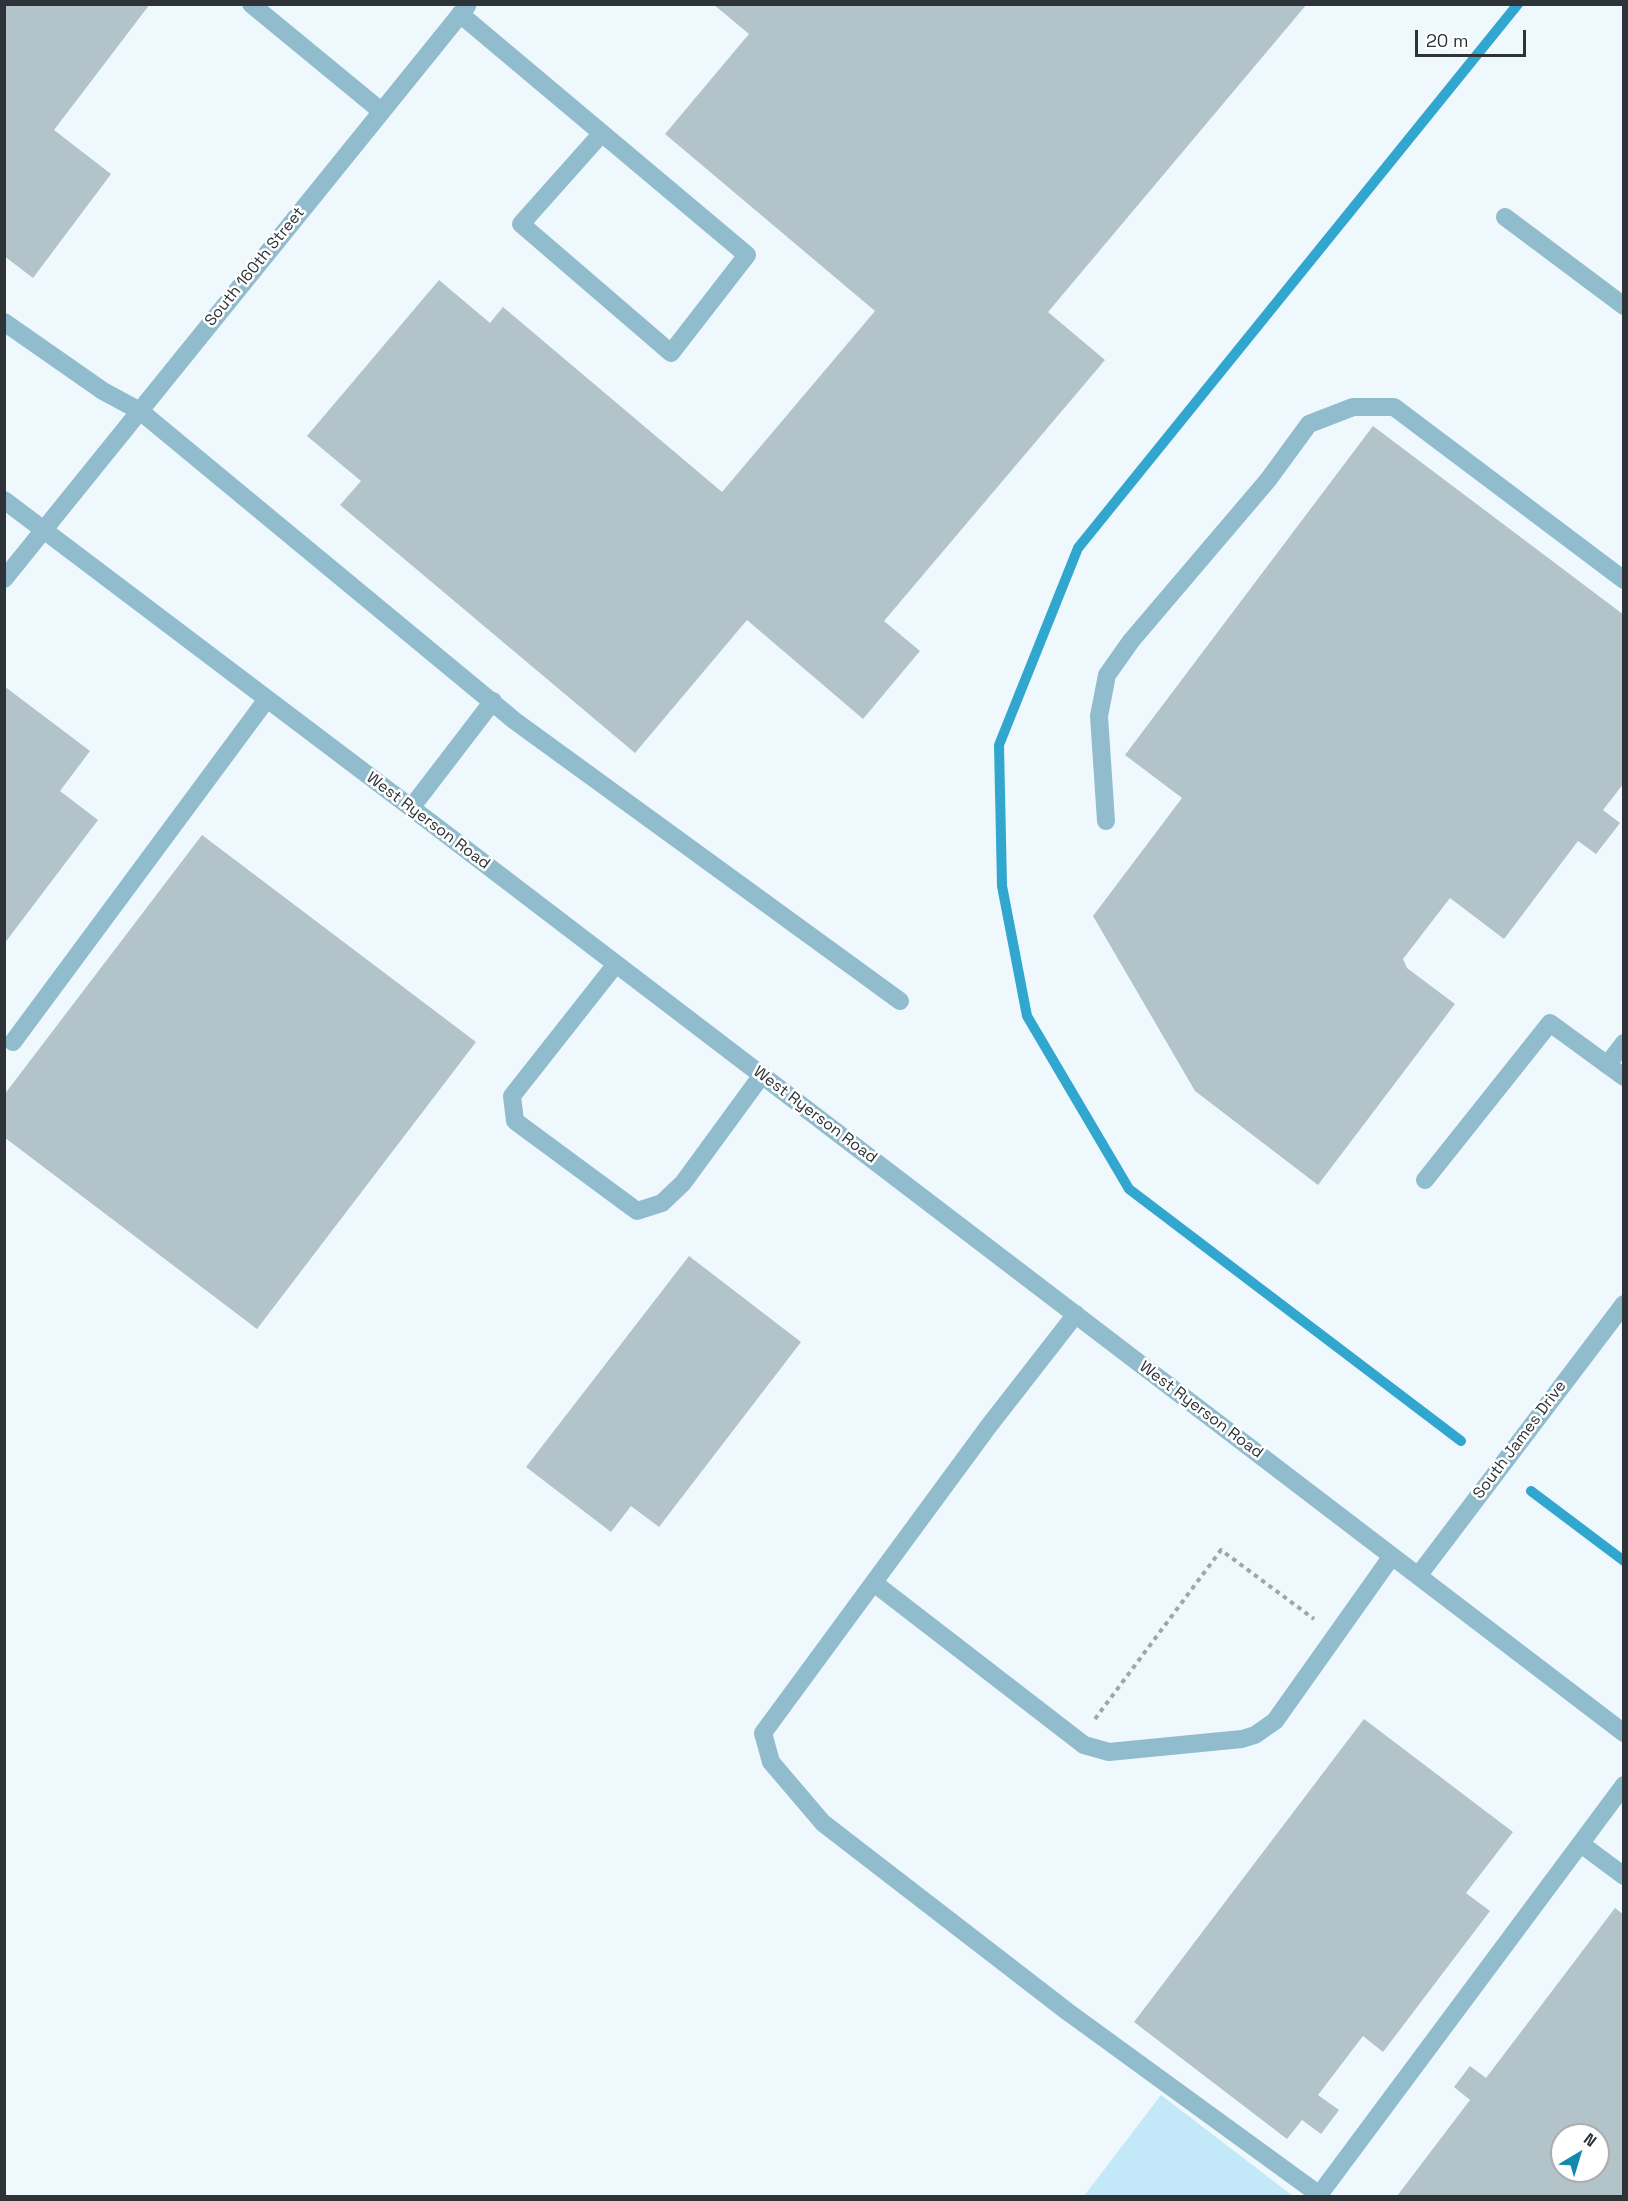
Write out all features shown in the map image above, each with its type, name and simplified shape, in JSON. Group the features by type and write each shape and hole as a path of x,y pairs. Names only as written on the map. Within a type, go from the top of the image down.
{"street":[{"path":"251,4 381,111"},
{"path":"464,9 602,133 747,255 671,352 521,224 602,133"},
{"name":"South 160th Street","path":"4,579 464,9"},
{"path":"1505,217 1623,306"},
{"path":"4,322 103,391 140,411 515,721 900,1001"},
{"path":"1106,821 1099,716 1107,675 1131,641 1268,480 1310,424 1353,407 1394,407 1623,580"},
{"name":"West Ryerson Road","path":"4,500 1076,1314 1623,1733"},
{"path":"13,1042 267,699"},
{"path":"411,808 493,701"},
{"path":"616,964 512,1096 515,1121 637,1211 662,1203 683,1183 762,1075"},
{"path":"1425,1180 1550,1023 1623,1077"},
{"path":"1607,1065 1623,1043"},
{"name":"South James Drive","path":"1418,1576 1623,1304"},
{"path":"1076,1314 988,1427 764,1733 771,1762 823,1823 1058,2005 1320,2196 1623,1785"},
{"path":"874,1583 1078,1741 1109,1752 1242,1739 1255,1735 1275,1721 1392,1556"},
{"path":"1581,1844 1623,1876"}],"path":[{"path":"1078,1741 1221,1550 1336,1635"}],"shaded area":[{"path":"1161,2095 1293,2196 1084,2196"}],"building":[{"path":"4,4 150,4 54,130 111,174 33,278 4,256"},
{"path":"713,4 1307,4 1048,312 1105,360 884,621 920,651 863,719 747,620 635,753 340,505 361,481 307,436 439,280 490,323 503,307 722,492 875,311 665,134 749,34"},
{"path":"1373,426 1624,615 1624,783 1603,810 1620,823 1596,854 1578,841 1504,939 1450,898 1403,959 1407,968 1455,1004 1318,1185 1195,1091 1093,916 1182,798 1125,755"},
{"path":"4,686 90,751 60,791 98,820 4,944"},
{"path":"202,835 476,1042 257,1329 4,1137 4,1095"},
{"path":"689,1256 801,1342 659,1527 631,1506 611,1532 526,1467"},
{"path":"1364,1719 1513,1832 1466,1893 1490,1911 1383,2052 1363,2036 1318,2095 1339,2110 1321,2134 1302,2120 1287,2139 1134,2022"},
{"path":"1615,1908 1624,1915 1624,2196 1397,2196 1470,2100 1454,2087 1470,2066 1486,2078"}],"waterway":[{"path":"1461,1441 1129,1189 1027,1016 1002,886 999,745 1078,548 1518,4"},
{"path":"1531,1491 1624,1561"}]}
